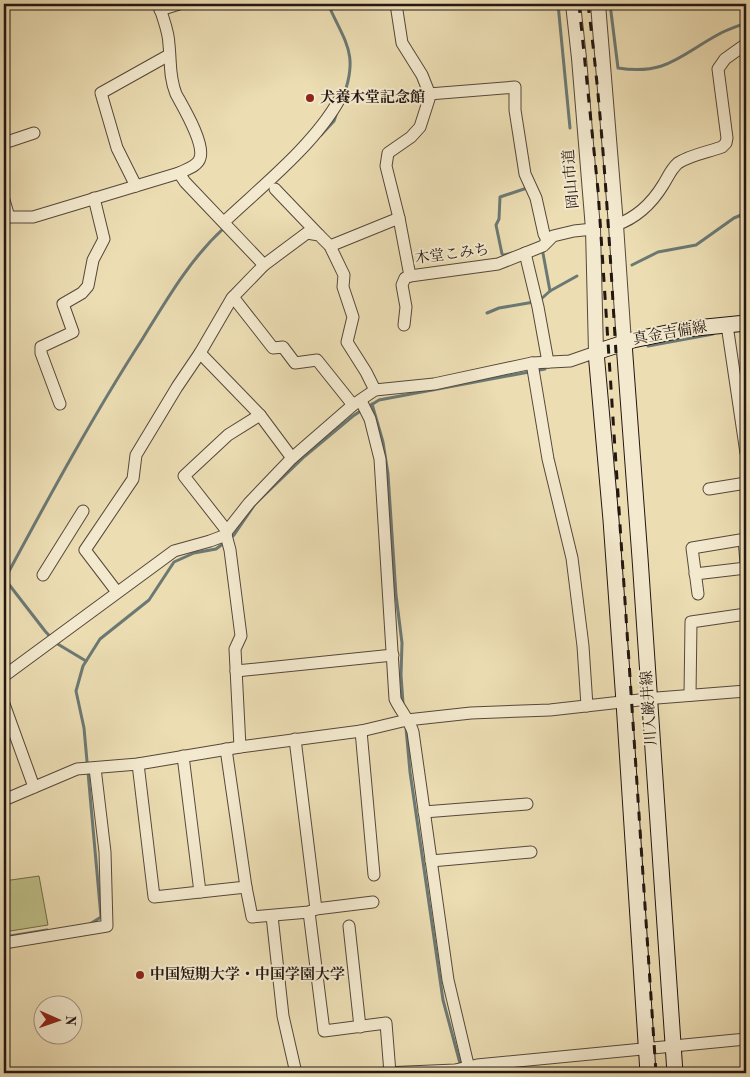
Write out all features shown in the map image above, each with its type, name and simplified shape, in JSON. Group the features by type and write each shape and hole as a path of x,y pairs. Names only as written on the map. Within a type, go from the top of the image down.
{"main road":[{"name":"真金吉備線","path":"596,352 624,343 686,329 728,330 746,323"},
{"name":"川入巌井線","path":"624,343 675,1073"},
{"name":"川入巌井線","path":"596,352 611,520 648,1073"}],"street":[{"path":"4,200 6,217 33,217 179,173 194,166 200,159 201,152 194,127 175,92 170,75 170,43 160,7 179,4"},
{"path":"396,4 402,43 422,76 429,94 515,87 515,110 525,174 536,198 544,234 544,244"},
{"name":"岡山市道","path":"573,4 593,229 596,352"},
{"path":"598,4 624,343"},
{"path":"616,224 628,221 648,204 672,169 680,162 722,147 726,143 727,138 718,69 725,59 746,44"},
{"path":"136,186 117,148 101,93 169,55"},
{"name":"木堂こみち","path":"429,94 428,107 420,127 411,138 388,153 386,166 399,218 410,276 498,264 544,244 553,236 593,229"},
{"path":"226,224 308,142 329,117 339,100"},
{"path":"4,143 34,133"},
{"path":"179,173 185,182 264,265"},
{"path":"275,189 330,246 344,276 343,287 353,317 347,342 375,390"},
{"path":"60,404 41,353 41,347 74,332 64,304 82,293 88,286 93,260 104,239 94,198"},
{"path":"330,246 399,218"},
{"path":"117,592 85,550 132,479 136,456 233,297 264,265 307,233 318,235"},
{"path":"525,253 548,362"},
{"path":"404,324 406,307 402,285 405,278 410,276"},
{"path":"233,297 273,348 283,347 295,363 317,360 370,419 380,460 382,480 396,699 413,732 448,980 465,1069"},
{"path":"728,330 746,453"},
{"path":"5,672 53,640 174,551 210,541 226,533 249,503 292,458 375,390 434,384 533,368 548,362 576,359 596,352"},
{"path":"200,353 260,415 292,458"},
{"path":"533,368 548,459 572,558 583,646 587,706"},
{"path":"240,747 235,649 241,636 230,550 226,533 184,476 228,435 260,415"},
{"path":"709,489 746,483"},
{"path":"43,575 83,511"},
{"path":"72,529 88,545"},
{"path":"698,594 692,548 745,539 746,563"},
{"path":"695,574 746,568"},
{"path":"690,696 691,622 746,614"},
{"path":"236,671 392,655"},
{"path":"4,800 78,769 138,764 226,749 361,731 407,720 472,713 550,710 746,691"},
{"path":"4,704 34,788"},
{"path":"361,731 374,875"},
{"path":"295,739 324,1031 386,1023 390,1073"},
{"path":"226,749 252,917 374,902"},
{"path":"183,756 200,892"},
{"path":"138,764 154,896 246,887"},
{"path":"4,943 106,926 105,852 95,768"},
{"path":"424,812 526,804"},
{"path":"431,861 531,852"},
{"path":"272,916 283,1016 296,1073"},
{"path":"348,926 360,1027"},
{"path":"384,1073 465,1069 746,1039"}],"green space":[{"path":"39,876 48,925 4,932 4,881"}],"waterway":[{"path":"328,4 345,39 350,60 350,71 342,100"},
{"path":"558,4 570,128"},
{"path":"610,4 618,68 635,70 662,66 721,33 746,23"},
{"path":"321,135 334,121 337,112"},
{"path":"512,253 502,254 496,225 499,219 500,197 527,188"},
{"path":"632,265 658,252 696,245 734,218 746,213"},
{"path":"4,578 90,425 161,309 200,253 224,228"},
{"path":"542,248 550,291"},
{"path":"540,300 550,291 577,276"},
{"path":"487,313 499,308 534,302"},
{"path":"648,346 713,334"},
{"path":"368,407 379,400 545,369"},
{"path":"372,404 383,442 388,474 396,595 402,643 401,675 403,703"},
{"path":"229,539 234,535 255,504 305,456 362,410"},
{"path":"90,924 101,917 84,728 76,691 83,666 100,639 149,600 174,562 194,553 216,549 224,543"},
{"path":"4,578 56,643 86,661"},
{"path":"406,728 410,772 443,1000 461,1067"},
{"path":"4,937 47,930"}],"railway":[{"path":"579,4 598,190 656,1073"},
{"path":"588,4 602,135 616,353"}],"place":[{"name":"犬養木堂記念館","path":"310,98"},
{"name":"中国短期大学・中国学園大学","path":"140,975"}]}
